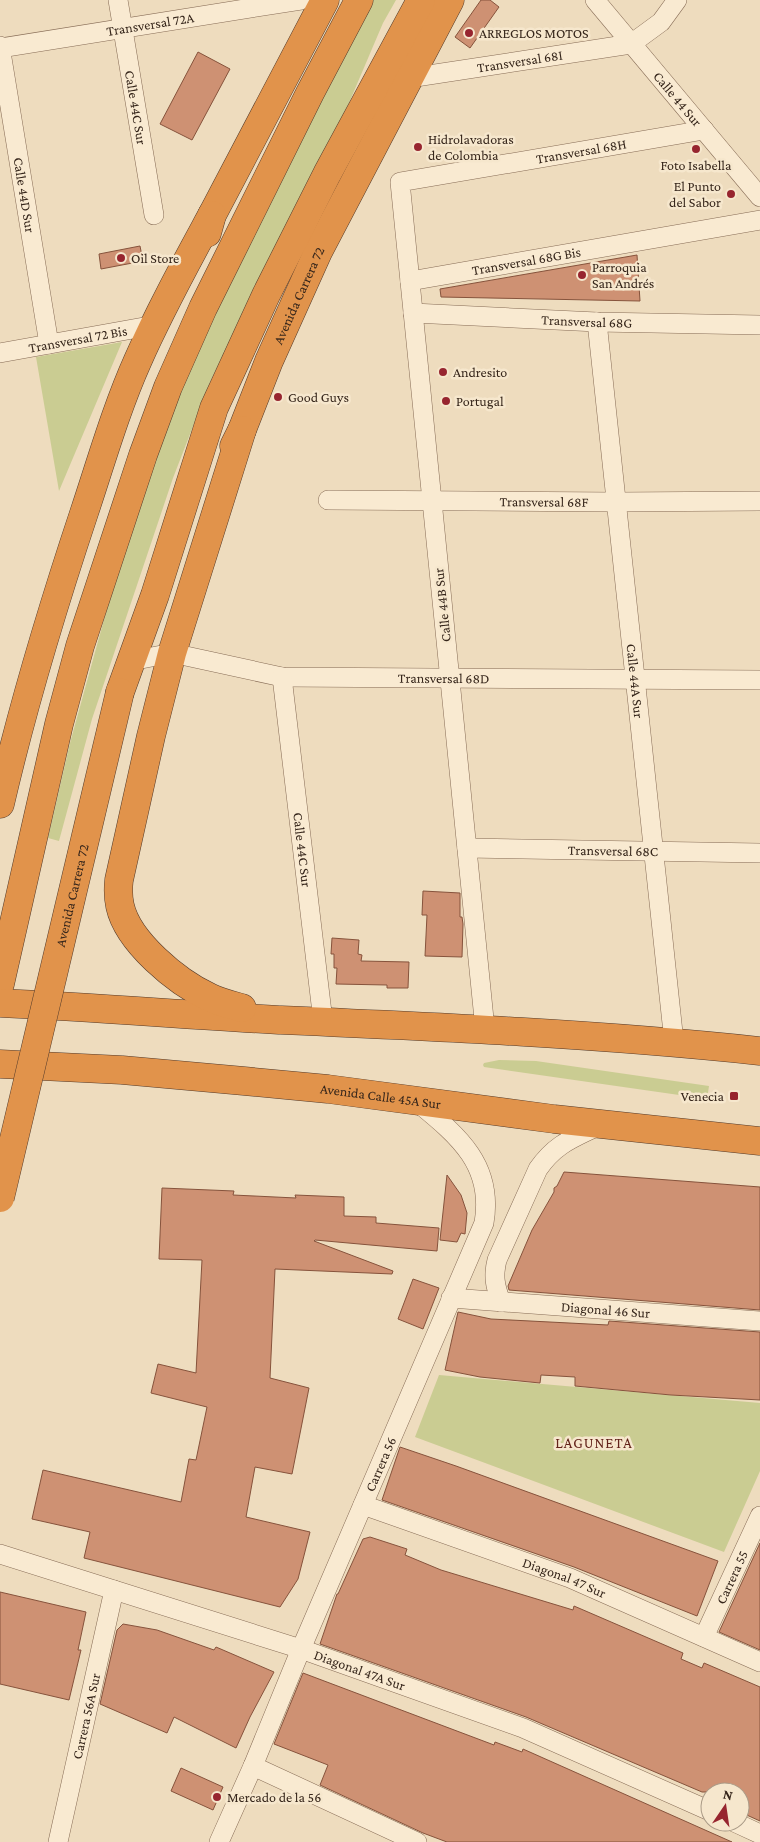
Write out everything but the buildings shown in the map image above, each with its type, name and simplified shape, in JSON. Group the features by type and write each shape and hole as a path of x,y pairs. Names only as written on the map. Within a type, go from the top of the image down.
{"highway":[{"path":"0,804 53,605 122,401 138,360 325,0"},
{"path":"0,984 59,724 80,646 142,455 168,387 203,308 310,93 359,0"},
{"name":"Avenida Carrera 72","path":"0,1198 120,692 155,595 212,416 240,349 327,174 421,0"},
{"name":"Avenida Carrera 72","path":"155,595 242,430 269,361 318,252 450,0"},
{"path":"168,387 212,215"},
{"path":"242,430 172,653 151,736 119,880 118,894 120,908 126,923 138,940 156,959 187,984 210,998 278,1020"},
{"path":"0,1003 278,1020 485,1029 674,1042 760,1051"},
{"name":"Avenida Calle 45A Sur","path":"0,1064 176,1074 328,1089 601,1124 760,1141"}],"street":[{"name":"Calle 44C Sur","path":"118,0 154,215"},
{"name":"Transversal 72A","path":"0,47 123,28 234,5 301,0"},
{"name":"Calle 44 Sur","path":"595,0 760,197"},
{"path":"631,44 661,22 677,0"},
{"name":"Transversal 68I","path":"409,78 631,44"},
{"name":"Calle 44D Sur","path":"0,47 49,344"},
{"name":"Transversal 68H","path":"400,182 704,130"},
{"name":"Calle 44B Sur","path":"400,182 485,1029"},
{"name":"Transversal 68G Bis","path":"410,281 760,220"},
{"name":"Transversal 68G","path":"413,313 597,322 760,325"},
{"name":"Calle 44A Sur","path":"597,322 674,1042"},
{"name":"Transversal 72 Bis","path":"0,353 155,325"},
{"name":"Transversal 68F","path":"328,500 760,501"},
{"name":"Transversal 68D","path":"131,661 172,653 282,676 760,680"},
{"name":"Calle 44C Sur","path":"282,676 323,1021"},
{"name":"Transversal 68C","path":"467,848 760,853"},
{"name":"Carrera 56","path":"219,1842 254,1766 301,1649 484,1223 486,1195 476,1164 453,1132 416,1101"},
{"path":"501,1302 495,1284 494,1272 538,1168 547,1155 559,1145 601,1124"},
{"name":"Diagonal 46 Sur","path":"452,1298 760,1321"},
{"name":"Diagonal 47 Sur","path":"363,1505 570,1578 760,1662"},
{"name":"Carrera 55","path":"704,1637 760,1516"},
{"name":"Diagonal 47A Sur","path":"0,1554 301,1649 523,1728 700,1807"},
{"name":"Carrera 56A Sur","path":"58,1842 114,1590"},
{"path":"254,1766 417,1842"}],"green space":[{"path":"372,0 396,0 383,23 340,124 291,215 211,380 173,478 92,719 59,841 48,838 70,743 116,576 179,391 219,293"},
{"path":"122,342 59,491 36,357"},
{"path":"499,1060 536,1061 709,1086 707,1099 484,1067 483,1065 484,1063"},
{"path":"439,1375 760,1403 760,1471 724,1552 415,1437"}],"place":[{"name":"ARREGLOS MOTOS","path":"469,33"},
{"name":"Hidrolavadoras de Colombia","path":"418,147"},
{"name":"Foto Isabella","path":"696,149"},
{"name":"El Punto del Sabor","path":"731,194"},
{"name":"Oil Store","path":"121,258"},
{"name":"Parroquia San Andrés","path":"582,275"},
{"name":"Andresito","path":"443,372"},
{"name":"Good Guys","path":"278,397"},
{"name":"Portugal","path":"446,401"},
{"name":"Venecia","path":"734,1096"},
{"name":"Mercado de la 56","path":"217,1797"}],"district":[{"name":"LAGUNETA","path":"594,1443"}]}
